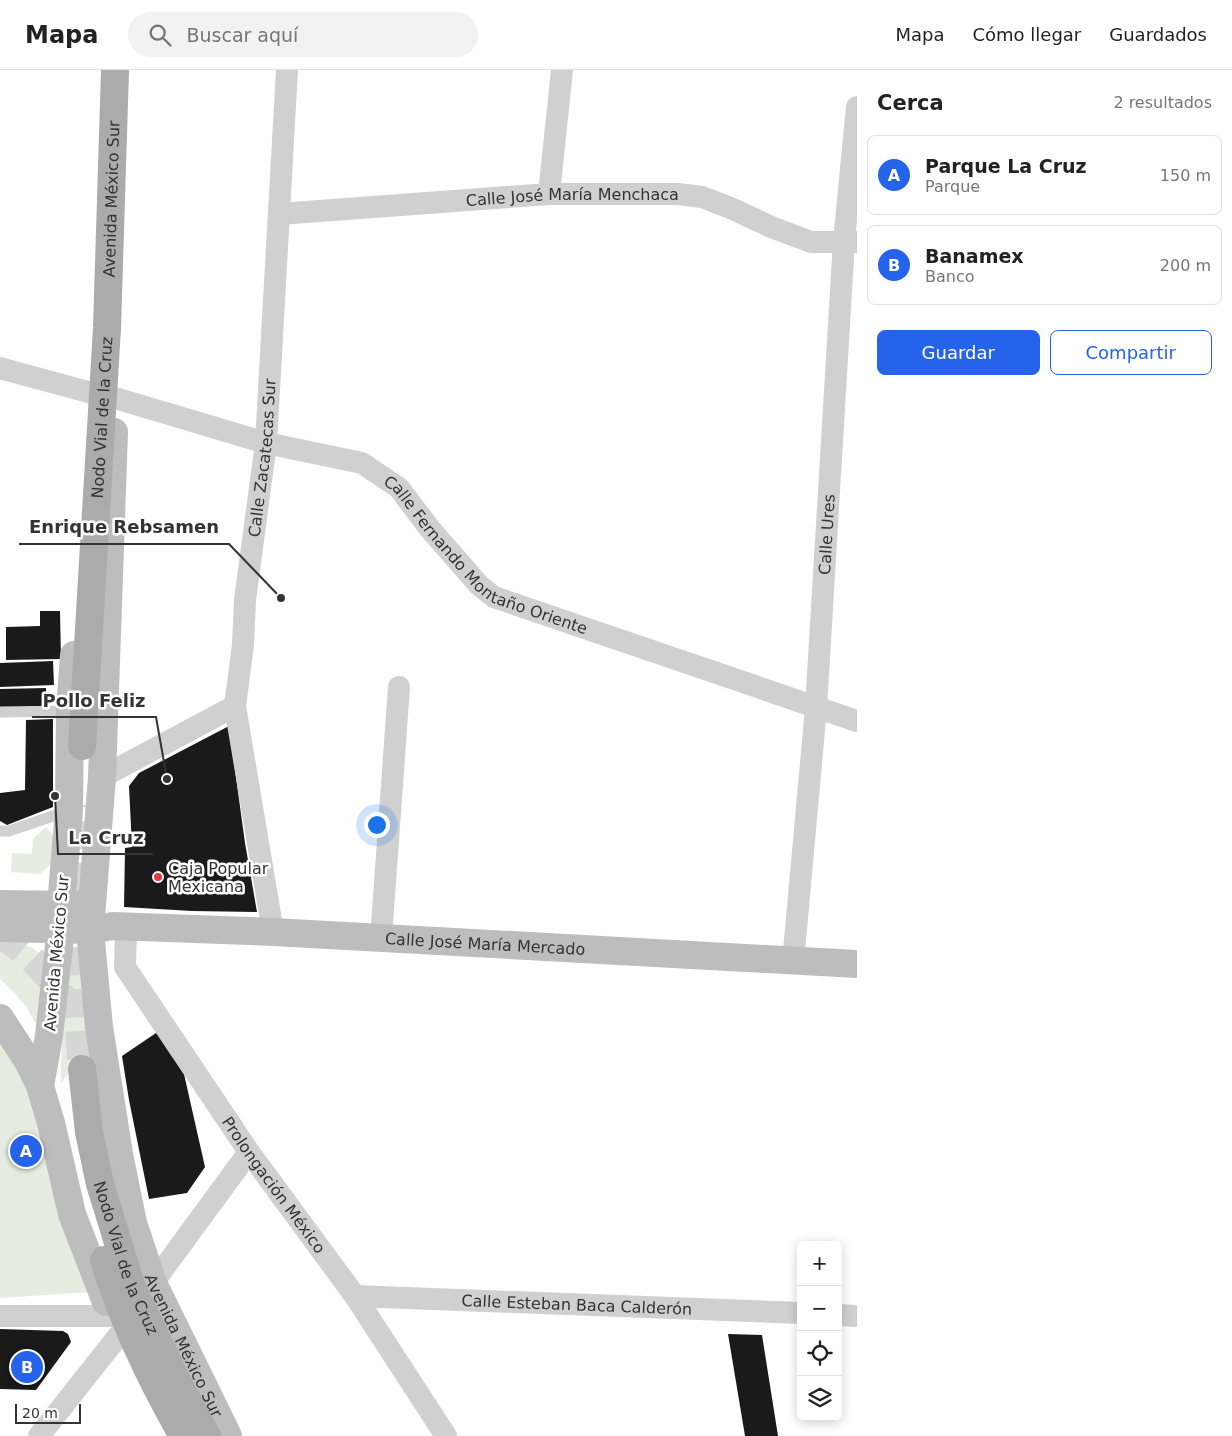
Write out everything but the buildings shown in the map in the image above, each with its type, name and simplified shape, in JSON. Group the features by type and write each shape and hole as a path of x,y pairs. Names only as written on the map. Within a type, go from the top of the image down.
{"main road":[{"name":"Avenida México Sur","path":"115,70 107,328 103,395 70,711 69,810 61,916 48,1036 40,1086 51,1123 72,1214 115,1325 147,1396 169,1436"},
{"name":"Nodo Vial de la Cruz","path":"82,746 107,328"},
{"name":"Avenida México Sur","path":"103,395 102,778 105,922 99,1027 119,1154 133,1223 153,1283 228,1436"},
{"path":"0,904 61,916"},
{"name":"Calle José María Mercado","path":"61,916 105,922 793,962 857,964"},
{"path":"0,928 61,916"},
{"path":"0,1018 28,1061 40,1086"},
{"name":"Nodo Vial de la Cruz","path":"183,1436 158,1392 116,1300 86,1200 75,1142 76,1072 100,1184 131,1285 178,1383 207,1436"}],"street":[{"name":"Calle Zacatecas Sur","path":"273,932 235,706 243,646 245,600 266,443 287,70"},
{"path":"549,194 562,70"},
{"name":"Calle Ures","path":"793,962 816,708 851,242 857,107"},
{"name":"Calle José María Menchaca","path":"279,214 549,194 652,193 702,196 771,228 811,242 851,242"},
{"name":"Calle Fernando Montaño Oriente","path":"0,368 103,395 266,443 362,463 399,488 430,529 479,584 494,597 857,721"},
{"path":"381,938 399,687"},
{"path":"102,778 235,706"},
{"name":"Prolongación México","path":"105,922 125,968 249,1152 355,1296 446,1436"},
{"path":"153,1283 249,1152"},
{"name":"Calle Esteban Baca Calderón","path":"355,1296 797,1313"},
{"path":"842,1315 857,1316"},
{"path":"0,1316 115,1325 39,1436"}],"lane":[{"path":"0,712 70,711"},
{"path":"0,831 9,831 69,810"}],"shaded area":[{"path":"46,827 55,837 54,861 40,874 11,872 12,853 32,854 33,839"},
{"path":"21,945 31,947 46,958 40,1025 34,1021 22,1001 0,979 0,948"},
{"path":"78,946 98,1068 69,1072 61,1083 66,998 73,948"},
{"path":"0,1004 47,1125 90,1292 0,1298"}],"tunnel":[{"path":"81,805 77,967 81,1059"},
{"path":"0,933 44,972 59,991 64,1001"}],"place":[{"name":"Enrique Rebsamen","path":"281,598"},
{"name":"Pollo Feliz","path":"167,779"},
{"name":"La Cruz","path":"55,796"},
{"name":"Caja Popular Mexicana","path":"158,877"},
{"name":"Parque La Cruz","path":"26,1151"},
{"name":"Banamex","path":"27,1367"}]}
